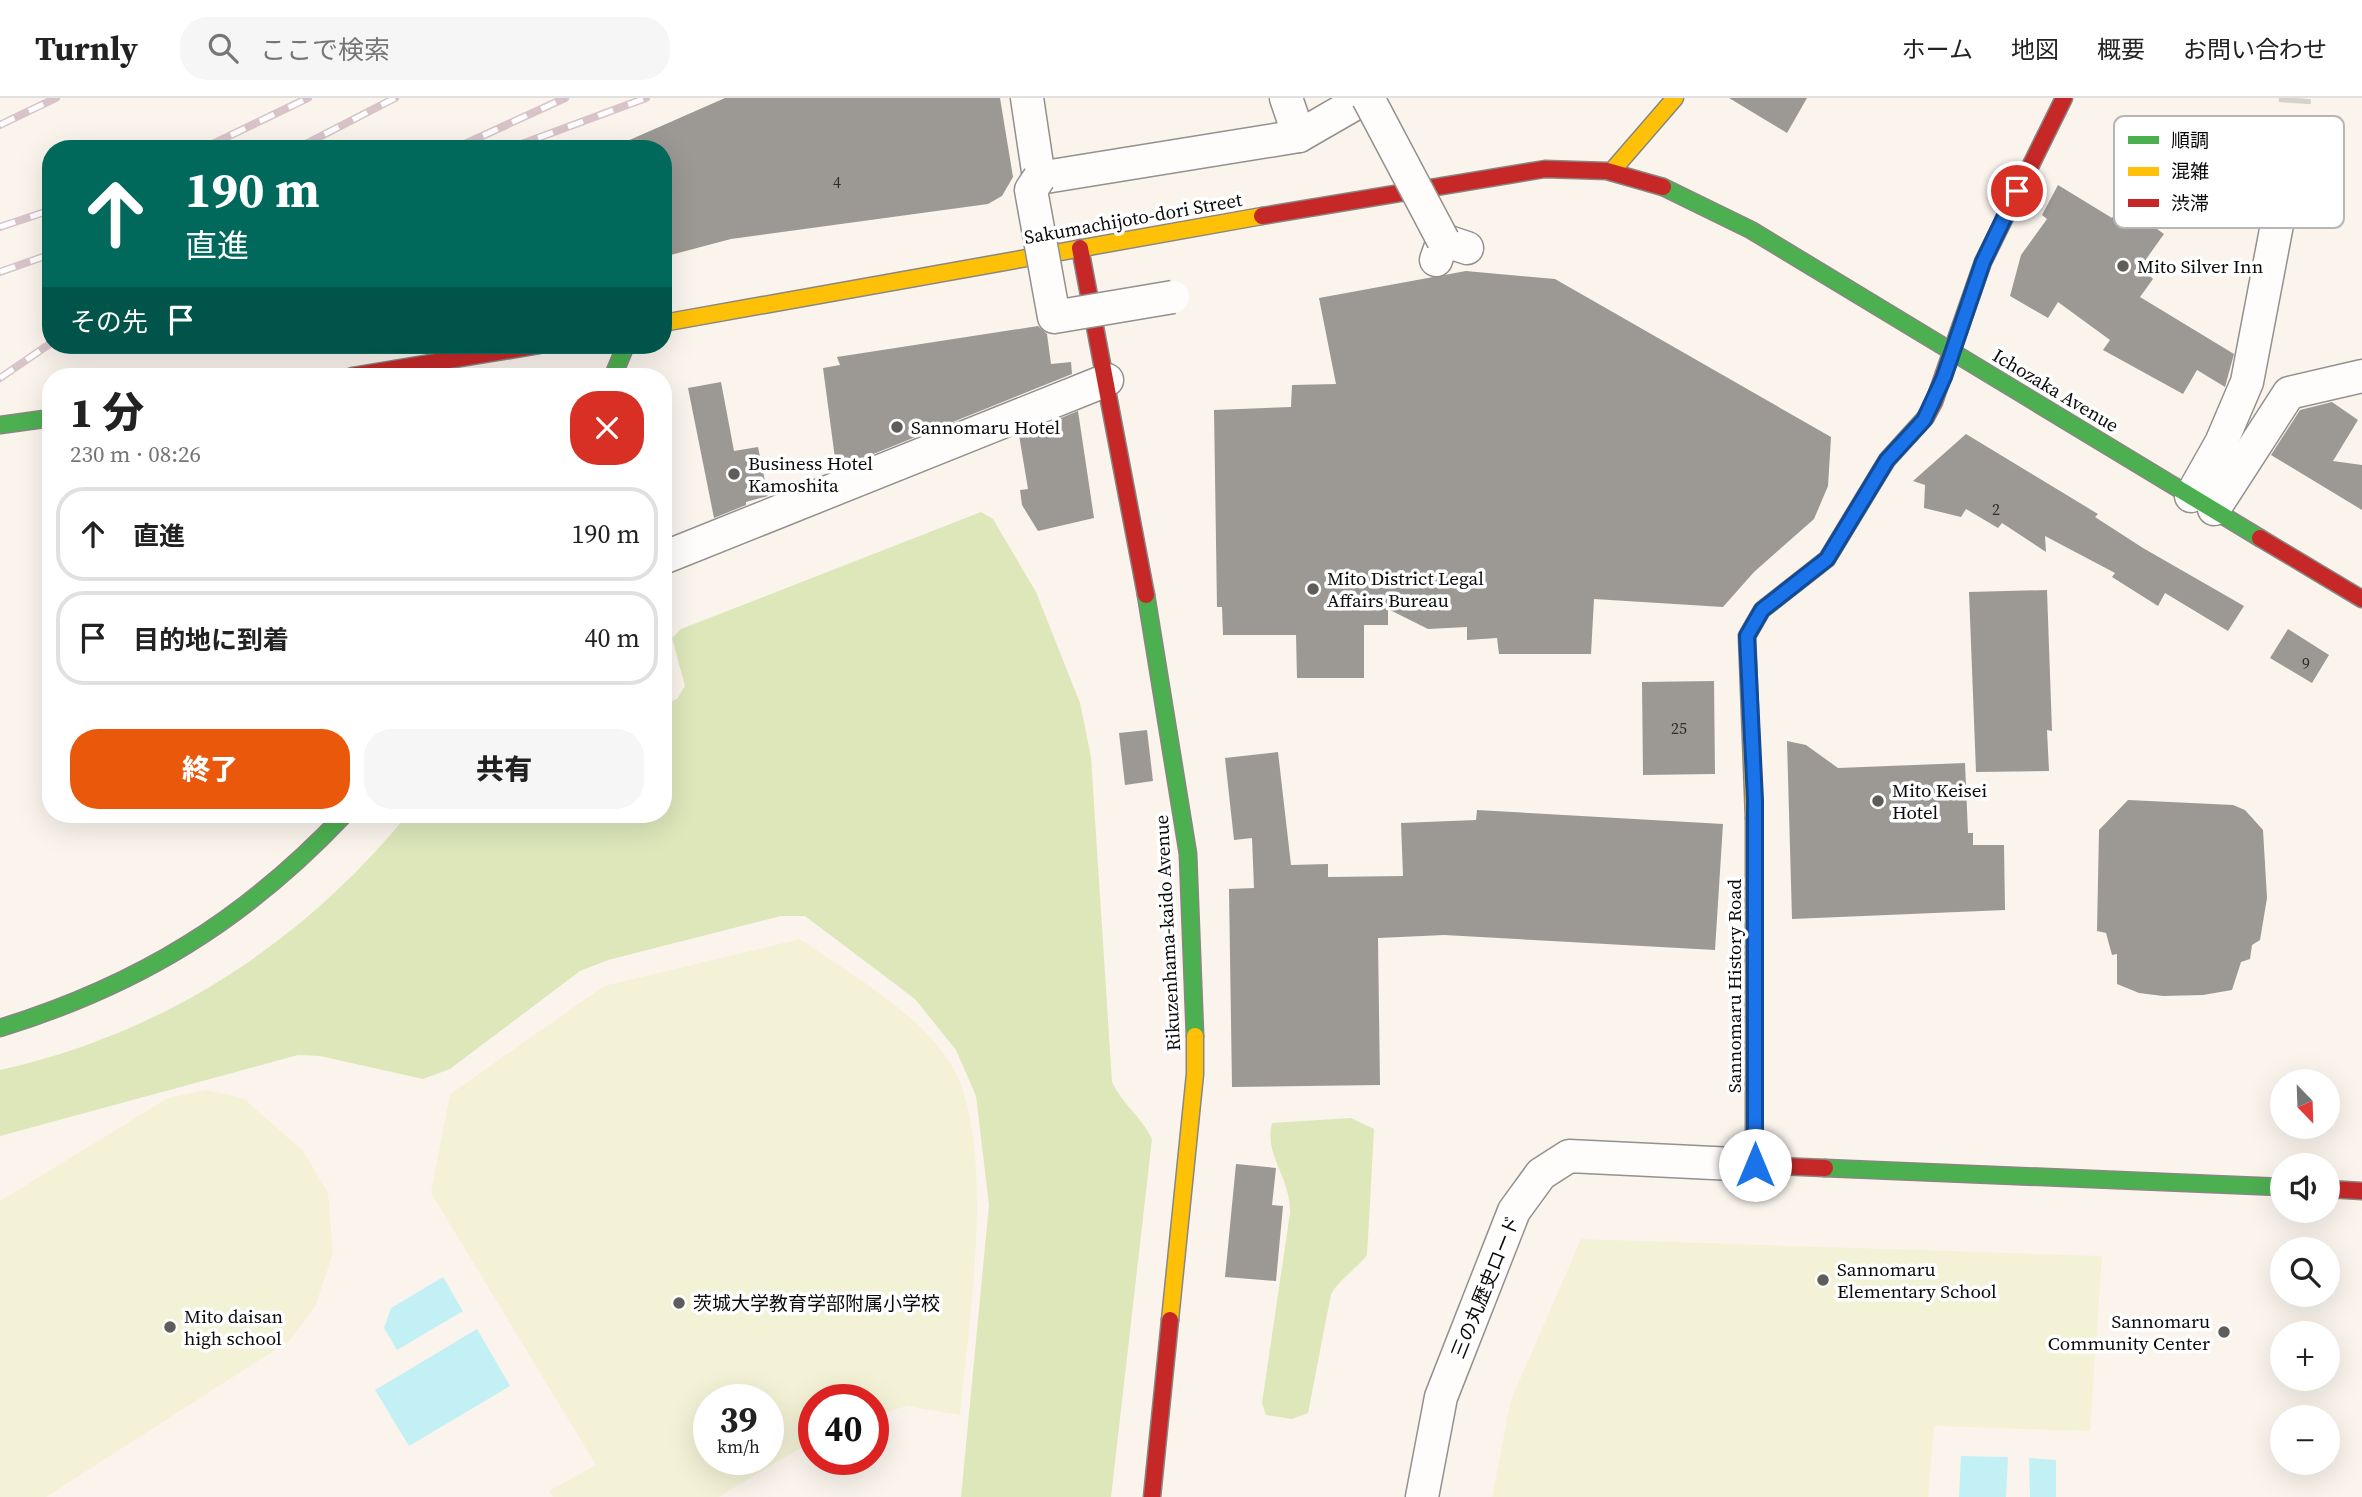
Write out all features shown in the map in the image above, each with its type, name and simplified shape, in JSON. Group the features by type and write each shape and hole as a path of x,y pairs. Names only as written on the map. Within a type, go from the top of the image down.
{"main road":[{"path":"1611,172 1675,98"},
{"name":"Sannomaru History Road","path":"1755,1165 1755,800 1747,636 1762,610 1827,559 1887,460 1924,420 1934,402 1953,352 1983,262 2064,98"},
{"name":"Sakumachijoto-dori Street","path":"672,321 1525,171 1584,168 1611,172"},
{"name":"Ichozaka Avenue","path":"1611,172 1668,189 1721,215 2362,599"},
{"name":"Rikuzenhama-kaido Avenue","path":"1080,248 1107,380 1176,760 1188,854 1194,963 1195,1074 1152,1497"},
{"path":"401,368 485,354"},
{"path":"0,425 42,419"},
{"path":"0,1028 39,1017 99,993 201,939 290,872 336,823"},
{"path":"1755,1165 2270,1186"},
{"path":"2340,1190 2362,1191"}],"street":[{"path":"1027,98 1039,178 1031,190 1027,215 1054,317 1173,297"},
{"path":"1286,98 1299,136"},
{"path":"1039,178 1299,136 1367,98 1449,249"},
{"path":"2202,503 2221,443 2247,382 2276,228"},
{"path":"2202,503 2289,393 2362,376"},
{"path":"672,554 1107,380"},
{"name":"三の丸歴史ロード","path":"1422,1497 1441,1397 1514,1211 1541,1174 1569,1156 1755,1165"}],"green space":[{"path":"981,512 993,519 1036,592 1080,703 1091,757 1112,1082 1152,1139 1111,1497 961,1497 989,1205 976,1096 956,1050 915,999 805,916 781,916 608,960 580,971 450,1069 423,1079 320,1056 298,1055 0,1136 0,1070 60,1054 118,1033 173,1007 226,977 276,942 323,903 367,861 400,823 672,823 672,701 677,699 685,686 672,638 681,629"},
{"name":"茨城大学教育学部附属小学校","path":"800,939 858,978 914,1021 945,1055 962,1088 972,1130 976,1229 974,1281 960,1415 907,1406 889,1411 889,1384 798,1384 798,1450 784,1458 784,1384 693,1384 693,1475 756,1475 719,1497 553,1497 549,1491 596,1465 431,1193 450,1094 604,986"},
{"name":"Mito daisan high school","path":"206,1090 243,1098 303,1151 328,1193 333,1253 315,1307 289,1341 46,1497 0,1497 0,1201 168,1098"},
{"path":"1351,1118 1374,1129 1367,1255 1331,1294 1308,1413 1292,1419 1266,1415 1262,1403 1290,1213 1286,1189 1274,1157 1272,1123"},
{"name":"Sannomaru Elementary School","path":"1581,1239 2102,1256 2090,1431 1934,1426 1928,1497 1492,1497 1511,1400"}],"water":[{"path":"443,1277 463,1311 397,1350 384,1328 391,1308"},
{"path":"477,1329 510,1386 409,1446 375,1390"},
{"path":"1961,1456 2008,1457 2006,1497 1959,1497"},
{"path":"2029,1458 2056,1460 2056,1497 2030,1497"}],"building":[{"path":"725,98 1000,98 1013,177 1002,196 988,204 731,239 672,255 672,140 629,140"},
{"path":"1729,98 1807,98 1787,133"},
{"path":"2058,185 2112,218 2114,215 2114,228 2156,228 2164,234 2144,262 2154,270 2150,276 2153,279 2140,297 2234,354 2225,387 2197,370 2183,394 2103,350 2110,340 2058,302 2048,318 2010,296 2021,255 2047,219 2042,215"},
{"path":"1466,271 1555,279 1831,437 1828,486 1814,519 1754,572 1723,607 1594,599 1591,654 1499,654 1497,638 1467,640 1467,627 1428,629 1388,609 1388,625 1364,625 1364,678 1297,678 1296,635 1223,635 1222,607 1217,607 1214,410 1291,407 1292,385 1336,384 1319,298"},
{"name":"Sannomaru Hotel","path":"1038,326 1047,334 1051,364 1071,362 1072,374 846,465 836,466 823,368 840,365 837,357"},
{"name":"Business Hotel Kamoshita","path":"721,382 734,451 758,447 768,496 746,502 746,505 714,518 688,388"},
{"path":"2332,402 2358,420 2333,461 2362,465 2362,510 2271,455 2300,410"},
{"path":"1078,411 1094,518 1038,531 1022,505 1020,490 1028,489 1019,435"},
{"path":"1966,434 2098,514 2095,517 2143,548 2244,606 2228,631 2165,593 2158,606 2112,577 2115,573 2045,536 2046,552 2002,523 1998,528 1966,509 1961,517 1924,508 1925,485 1913,481"},
{"path":"2047,590 2052,731 2047,730 2049,771 1976,772 1969,592"},
{"path":"2288,629 2329,655 2312,683 2270,658"},
{"path":"1714,681 1715,774 1643,775 1642,682"},
{"path":"1147,730 1153,781 1125,785 1119,733"},
{"name":"Mito Keisei Hotel","path":"1787,741 1806,745 1838,768 1965,763 1968,833 1973,833 1973,845 2004,845 2005,910 1792,919"},
{"path":"1278,752 1291,865 1328,864 1328,877 1403,876 1401,823 1476,820 1477,810 1723,824 1715,950 1444,935 1378,938 1380,1085 1232,1087 1229,889 1254,888 1252,838 1234,840 1225,758"},
{"path":"2128,800 2233,805 2245,810 2263,830 2267,898 2260,940 2252,945 2250,959 2241,962 2232,990 2203,995 2163,996 2139,993 2117,984 2117,954 2112,955 2106,933 2097,931 2099,830"},
{"path":"1236,1164 1276,1168 1272,1205 1283,1206 1276,1281 1225,1277"}],"tunnel":[{"path":"2294,116 2295,98"}],"railway":[{"path":"0,125 56,98"},
{"path":"221,140 308,98"},
{"path":"313,140 395,98"},
{"path":"474,140 565,98"},
{"path":"532,140 646,98"},
{"path":"0,227 42,213"},
{"path":"0,272 42,257"},
{"path":"0,378 42,349"}],"traffic: fast":[{"path":"1663,187 1751,230 2260,538"},
{"path":"616,368 622,354"},
{"path":"0,425 42,419"},
{"path":"1146,595 1188,854 1195,1036"},
{"path":"0,1028 51,1011 98,991 187,945 268,886 336,823"},
{"path":"1825,1168 2270,1187"}],"traffic: slow":[{"path":"1611,172 1675,98"},
{"path":"672,321 1262,216"},
{"path":"1754,818 1747,636 1762,610 1827,559 1887,460 1926,417"},
{"path":"1170,1320 1195,1074 1195,1036"}],"traffic: jam":[{"path":"1926,417 1934,402 1983,262 2064,98"},
{"path":"1262,216 1545,169 1607,171 1663,187"},
{"path":"1080,248 1146,595"},
{"path":"401,368 485,354"},
{"path":"2260,538 2362,599"},
{"path":"1754,818 1754,1165 1825,1168"},
{"path":"2340,1190 2362,1191"},
{"path":"1152,1497 1170,1320"}],"place":[{"name":"Mito Silver Inn","path":"2123,266"},
{"name":"Sannomaru Hotel","path":"897,427"},
{"name":"Business Hotel Kamoshita","path":"734,474"},
{"name":"Mito District Legal Affairs Bureau","path":"1313,589"},
{"name":"Mito Keisei Hotel","path":"1878,801"},
{"name":"Sannomaru Elementary School","path":"1823,1280"},
{"name":"茨城大学教育学部附属小学校","path":"679,1303"},
{"name":"Mito daisan high school","path":"170,1327"},
{"name":"Sannomaru Community Center","path":"2224,1332"}],"route":[{"path":"1755,1165 1755,800 1747,636 1762,610 1827,559 1887,460 1924,420 1944,377 1983,262 2017,191"}]}
